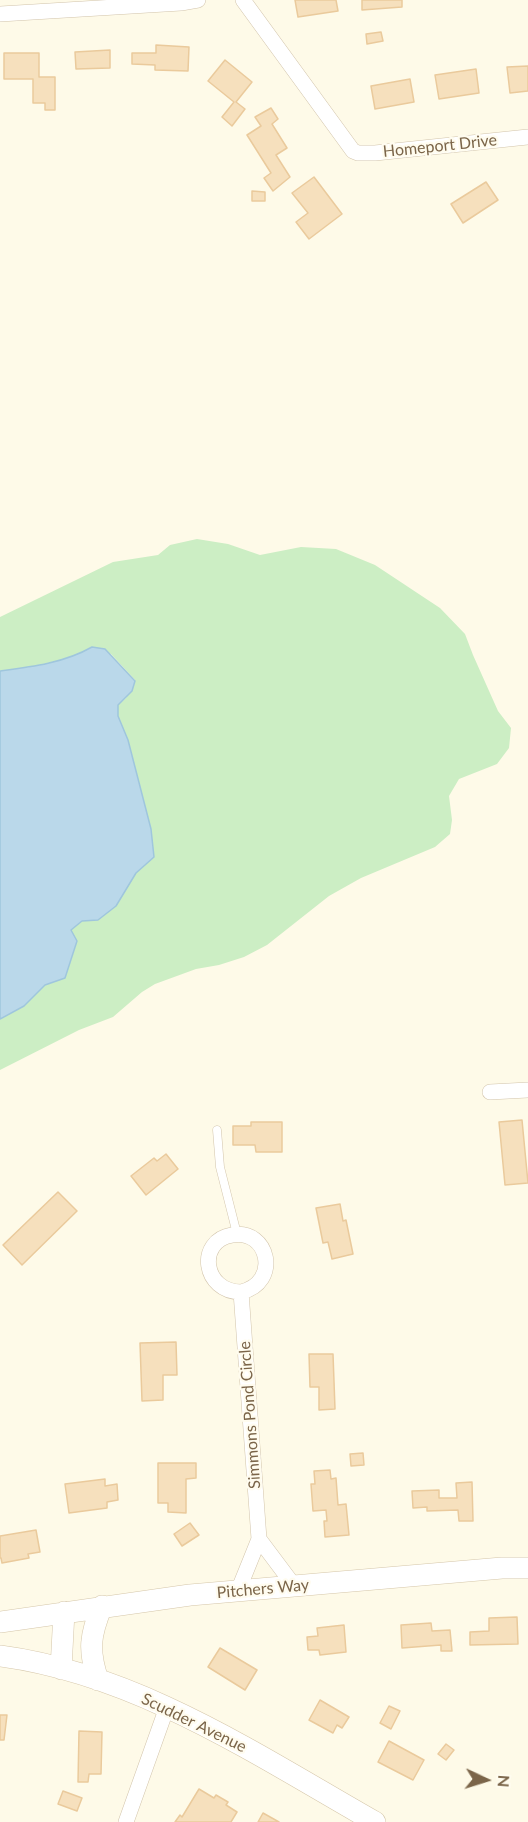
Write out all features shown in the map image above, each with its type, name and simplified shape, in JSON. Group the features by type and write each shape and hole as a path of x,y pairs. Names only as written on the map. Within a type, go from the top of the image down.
{"main road":[{"name":"Pitchers Way","path":"0,1622 190,1595 502,1568 528,1568"},
{"path":"98,1680 90,1647 95,1623 102,1606"},
{"path":"61,1669 64,1612"},
{"name":"Scudder Avenue","path":"0,1656 61,1669 98,1680 166,1707 245,1748 375,1822"}],"street":[{"path":"0,14 198,0"},
{"name":"Homeport Drive","path":"243,0 353,151 366,154 528,137"},
{"path":"490,1092 528,1090"},
{"path":"237,1234 247,1236 257,1242 264,1252 266,1263 261,1280 252,1288 241,1292 222,1288 213,1278 208,1266 210,1253 217,1242 237,1234"},
{"name":"Simmons Pond Circle","path":"237,1591 259,1539 241,1292"},
{"path":"259,1539 295,1587"},
{"path":"126,1822 166,1707"}],"lane":[{"path":"217,1130 220,1167 237,1234"}],"green space":[{"path":"197,539 228,544 260,555 301,547 336,549 375,565 440,608 465,634 498,711 511,728 509,748 497,764 459,779 449,796 452,820 450,834 435,847 361,878 329,896 267,945 244,957 196,969 155,984 113,1017 79,1030 0,1070 0,1019 24,1006 45,985 65,978 77,941 71,930 82,921 98,920 116,906 136,873 154,857 151,829 128,740 118,716 118,705 126,698 135,680 111,654 92,647 59,661 0,671 0,617 113,562 158,555 170,545"}],"water":[{"path":"92,647 105,649 135,681 132,691 118,705 118,716 128,740 151,829 154,857 136,873 116,906 98,920 82,921 71,930 77,941 65,978 45,985 24,1006 0,1019 0,671 59,661"}],"building":[{"path":"295,0 336,0 338,11 298,17"},
{"path":"362,0 402,0 402,7 362,10"},
{"path":"381,32 383,41 367,44 366,34"},
{"path":"156,45 189,47 188,71 155,70 155,65 132,64 132,53 156,53"},
{"path":"110,50 110,68 76,69 75,52"},
{"path":"4,53 39,53 39,77 55,77 55,110 45,110 45,103 33,103 33,79 4,79"},
{"path":"225,60 252,82 236,102 245,109 232,126 222,117 234,102 208,81"},
{"path":"528,66 528,91 510,93 507,67"},
{"path":"476,69 479,93 439,99 435,75"},
{"path":"410,79 414,102 375,109 371,86"},
{"path":"271,108 278,119 272,124 287,148 276,155 290,177 273,191 264,178 271,173 247,135 261,126 255,117"},
{"path":"314,177 342,214 309,239 296,222 308,213 292,193"},
{"path":"486,182 498,200 463,223 451,204"},
{"path":"252,191 265,192 265,201 252,201"},
{"path":"522,1120 528,1183 505,1185 499,1122"},
{"path":"251,1122 282,1122 282,1152 256,1152 255,1145 233,1145 233,1126 251,1126"},
{"path":"166,1154 178,1169 146,1195 131,1176 154,1158 157,1161"},
{"path":"58,1192 77,1211 22,1265 3,1245"},
{"path":"340,1204 353,1254 332,1259 328,1242 323,1243 316,1208"},
{"path":"176,1342 177,1375 163,1375 163,1400 142,1401 140,1343"},
{"path":"309,1354 333,1354 335,1409 319,1410 319,1387 310,1387"},
{"path":"363,1453 364,1465 351,1466 350,1454"},
{"path":"158,1463 196,1463 196,1478 186,1479 186,1513 168,1512 168,1503 158,1503"},
{"path":"330,1470 331,1479 336,1478 338,1505 346,1504 349,1535 325,1537 326,1510 313,1511 311,1484 315,1484 314,1471"},
{"path":"105,1479 105,1486 117,1484 118,1500 107,1502 107,1508 69,1513 65,1484"},
{"path":"472,1482 473,1521 459,1521 458,1510 427,1511 427,1507 413,1508 412,1491 439,1490 439,1498 457,1498 456,1483"},
{"path":"190,1523 199,1535 182,1546 174,1534"},
{"path":"36,1530 40,1552 28,1554 29,1558 2,1563 0,1536"},
{"path":"517,1617 518,1644 470,1645 470,1632 489,1631 489,1618"},
{"path":"431,1623 432,1631 450,1630 452,1651 441,1651 441,1645 402,1648 401,1625"},
{"path":"344,1625 346,1652 320,1655 319,1650 308,1650 307,1637 318,1636 317,1628"},
{"path":"220,1648 257,1670 245,1690 208,1667"},
{"path":"320,1700 349,1717 342,1728 337,1725 333,1733 309,1720"},
{"path":"389,1706 400,1711 391,1729 380,1723"},
{"path":"0,1715 7,1715 4,1740 0,1740"},
{"path":"79,1731 102,1732 101,1774 89,1774 88,1782 78,1782"},
{"path":"389,1741 424,1760 413,1780 378,1762"},
{"path":"446,1744 454,1750 446,1760 438,1754"},
{"path":"199,1789 214,1798 216,1795 228,1802 226,1805 237,1812 231,1822 175,1822 180,1815 182,1817"},
{"path":"63,1791 82,1798 77,1811 58,1804"},
{"path":"263,1813 279,1822 258,1822"}]}
